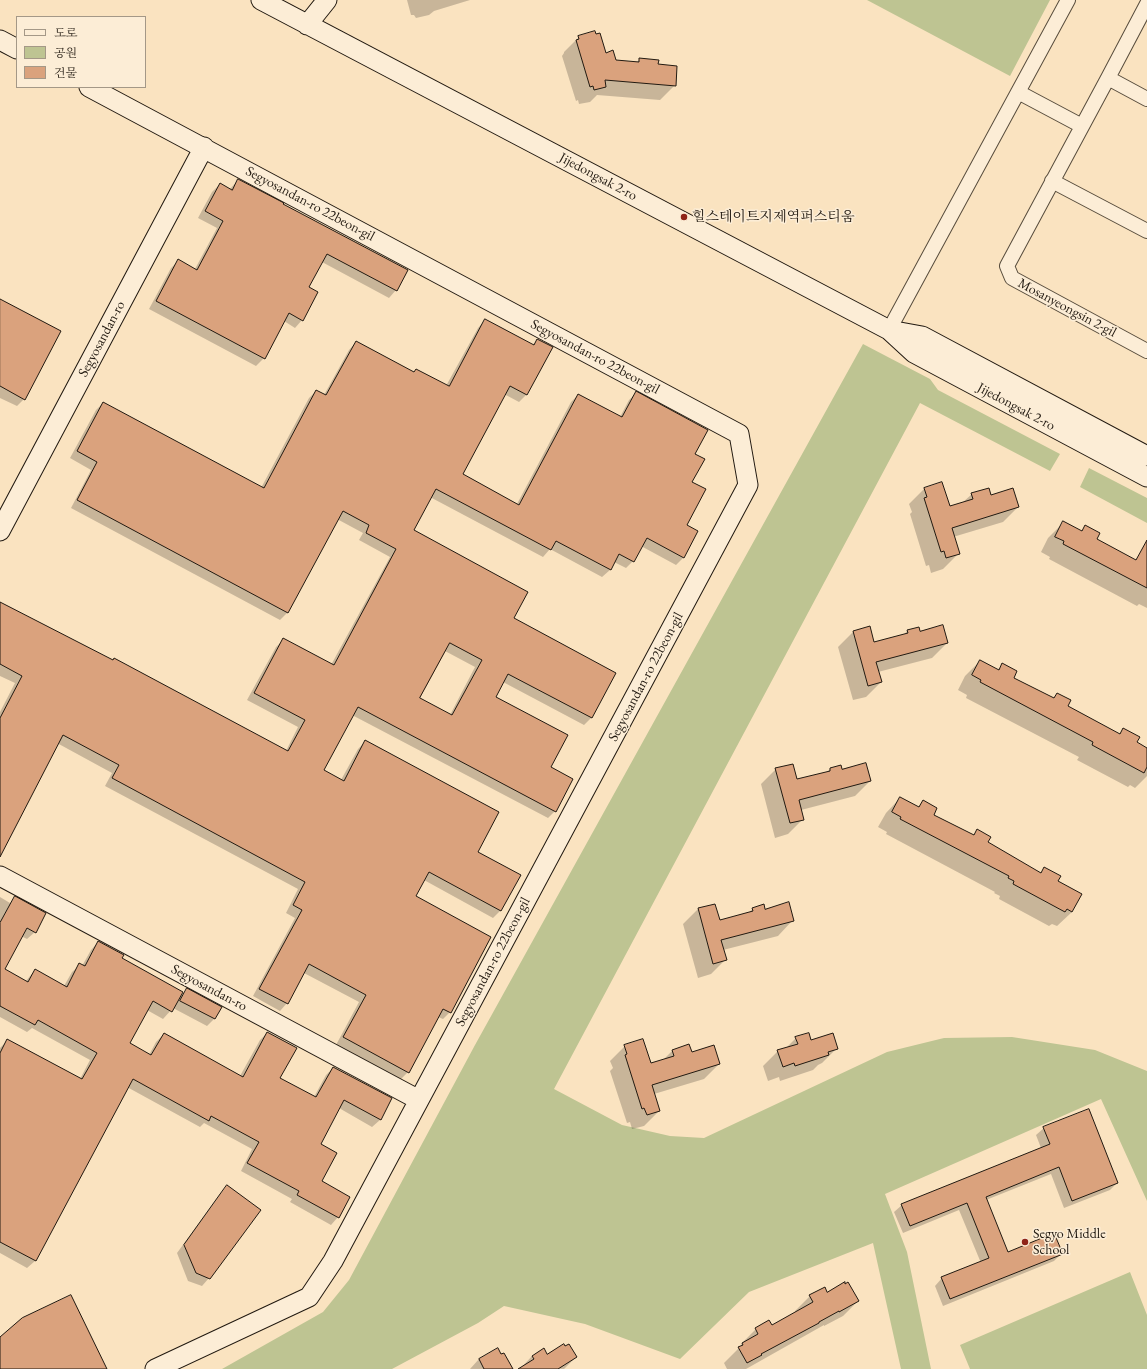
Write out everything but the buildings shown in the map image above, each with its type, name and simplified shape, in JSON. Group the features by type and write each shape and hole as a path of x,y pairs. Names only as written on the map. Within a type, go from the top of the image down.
{"street":[{"name":"Jijedongsak 2-ro","path":"261,0 889,330 914,353 1147,477"},
{"path":"307,25 313,0"},
{"path":"307,25 327,0"},
{"path":"889,330 1068,0"},
{"name":"Mosanyeongsin 2-gil","path":"1147,4 1007,266 1012,278 1147,351"},
{"path":"0,40 16,48"},
{"path":"1108,78 1147,99"},
{"path":"91,88 204,147"},
{"path":"1018,92 1082,126"},
{"name":"Segyosandan-ro","path":"0,531 204,147"},
{"name":"Segyosandan-ro 22beon-gil","path":"155,1369 309,1297 333,1261 748,485 739,434 204,147"},
{"path":"1052,181 1147,231"},
{"name":"Jijedongsak 2-ro","path":"889,330 922,336 1147,456"},
{"name":"Segyosandan-ro","path":"0,876 419,1100"}],"green space":[{"path":"867,0 1050,0 1010,76"},
{"path":"863,344 930,379 938,390 1060,454 1050,471 920,403 554,1089 622,1125 670,1136 704,1138 887,1052 944,1038 1012,1037 1095,1050 1147,1071 1147,1201 1101,1099 885,1194 907,1252 931,1369 901,1369 873,1243 749,1292 680,1359 585,1324 504,1306 478,1323 392,1369 222,1369 323,1312 349,1280 475,1045"},
{"path":"1089,468 1147,498 1147,523 1080,487"},
{"path":"1130,1272 1147,1315 1147,1369 970,1369 960,1345"}],"place":[{"name":"힐스테이트지제역퍼스티움","path":"684,217"},
{"name":"Segyo Middle School","path":"1025,1242"}]}
